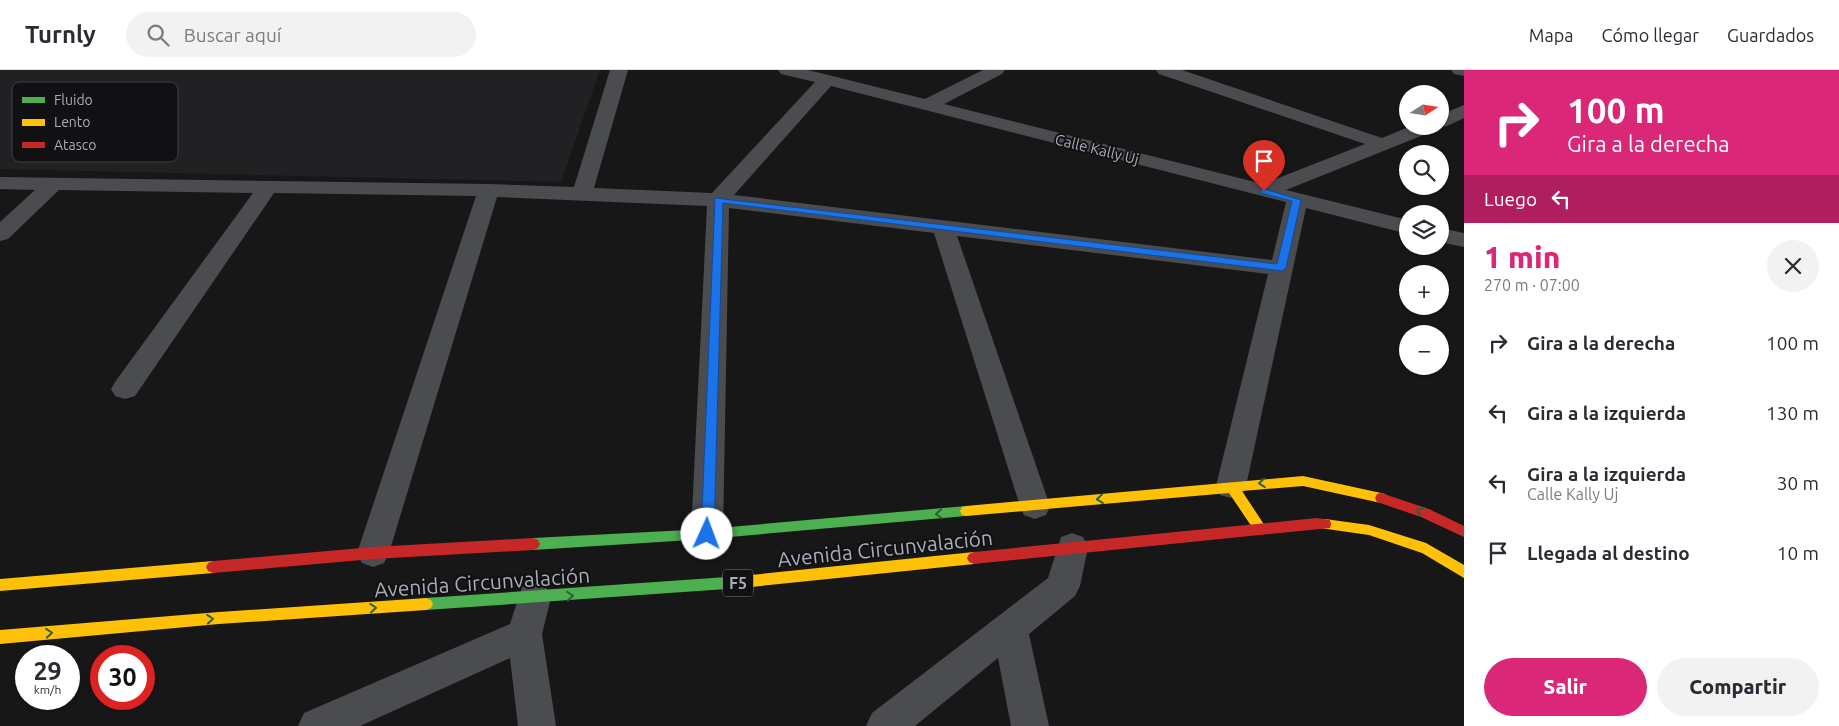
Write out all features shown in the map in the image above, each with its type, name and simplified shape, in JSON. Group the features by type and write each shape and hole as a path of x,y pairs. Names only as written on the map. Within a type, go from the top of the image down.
{"highway":[{"name":"Avenida Circunvalación","path":"0,585 373,553 707,534 1047,508 1231,486 1303,480 1346,486 1414,508 1464,532"},
{"path":"1231,486 1261,529"},
{"name":"Avenida Circunvalación","path":"0,637 219,618 715,585 1070,543 1317,523 1369,530 1426,549 1464,572"}],"street":[{"path":"582,194 619,70"},
{"name":"Calle Kally Uj","path":"786,70 1399,225"},
{"path":"928,106 996,70"},
{"path":"1165,70 1385,145"},
{"path":"1460,70 1464,71"},
{"path":"707,534 718,200 826,81"},
{"path":"1449,118 1464,111"},
{"path":"1264,191 1408,135"},
{"path":"0,183 489,190 718,200 1282,268"},
{"path":"0,234 54,183"},
{"path":"125,388 267,188"},
{"path":"373,553 489,190"},
{"path":"1231,486 1297,200"},
{"path":"943,227 1047,508"},
{"path":"1449,236 1464,240"},
{"path":"885,726 1063,586 1070,543"},
{"path":"534,598 525,634 536,726"},
{"path":"1010,628 1030,726"},
{"path":"318,726 525,634"}],"shaded area":[{"path":"0,70 600,70 561,182 0,169"}],"traffic: fast":[{"path":"533,544 707,534 966,511"},
{"path":"426,604 741,582"}],"traffic: slow":[{"path":"966,511 1303,481 1381,498"},
{"path":"1231,486 1261,529"},
{"path":"1325,524 1369,530 1426,549 1464,572"},
{"path":"741,582 974,558"},
{"path":"0,585 213,567"},
{"path":"0,637 219,618 426,604"}],"traffic: jam":[{"path":"1381,498 1425,513 1464,532"},
{"path":"974,558 1317,523 1325,524"},
{"path":"213,567 373,553 533,544"}],"route":[{"path":"707,534 718,200 1282,268 1297,200 1264,191"}]}
